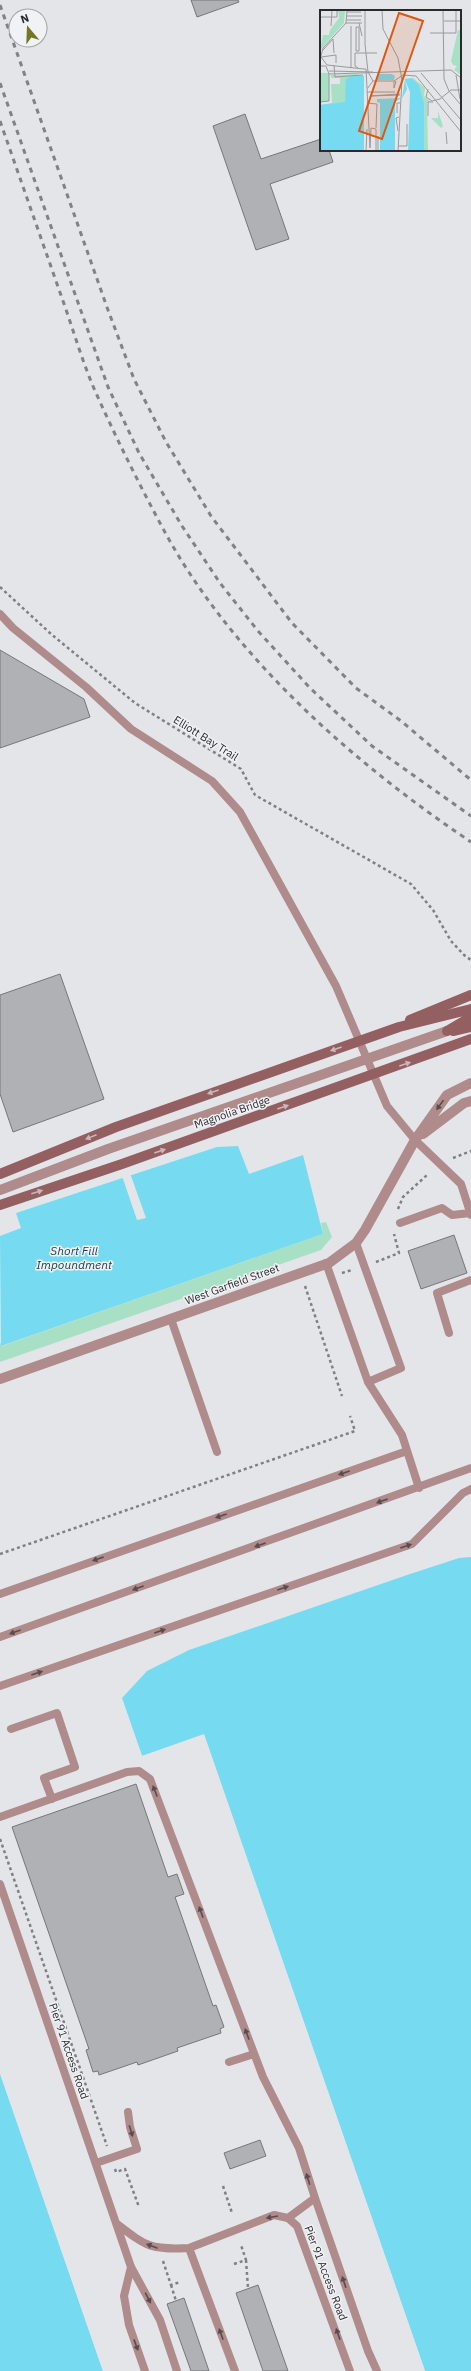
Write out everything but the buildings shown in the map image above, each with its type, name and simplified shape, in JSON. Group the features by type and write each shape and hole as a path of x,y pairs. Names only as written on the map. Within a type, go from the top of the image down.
{"main road":[{"path":"399,1027 419,1015 471,995"},
{"path":"0,1174 116,1127 399,1027 471,1009"},
{"path":"447,1031 471,1017"},
{"path":"447,1031 458,1031 471,1027"},
{"name":"Magnolia Bridge","path":"0,1205 129,1162 471,1039"}],"street":[{"path":"0,1190 126,1143 447,1031"},
{"name":"West Garfield Street","path":"0,1380 326,1263 356,1242 365,1230 415,1140 447,1095 471,1083"},
{"name":"West Garfield Street","path":"415,1140 464,1103 471,1100"}],"lane":[{"path":"0,614 13,628 86,687 132,729 212,781 240,812 336,986 388,1106 415,1140 461,1184 471,1214 452,1216 442,1208 400,1223"},
{"path":"356,1242 401,1368 368,1382"},
{"path":"326,1263 368,1382 397,1426 419,1488"},
{"path":"449,1333 437,1293 471,1280"},
{"path":"171,1319 217,1452"},
{"path":"0,1594 407,1451"},
{"path":"0,1637 419,1488 471,1468"},
{"path":"0,1686 412,1544 463,1493 471,1488"},
{"path":"11,1729 57,1713 75,1767 44,1778 52,1799"},
{"path":"0,1817 127,1772 139,1771 150,1779 263,2078 299,2148 314,2198 368,2350 377,2371"},
{"name":"Pier 91 Access Road","path":"0,1884 131,2267 160,2320 177,2371"},
{"path":"229,2062 254,2054"},
{"path":"96,2164 138,2149 130,2127 128,2112"},
{"path":"117,2224 140,2242 160,2250 189,2248 274,2215 288,2218 314,2198"},
{"name":"Pier 91 Access Road","path":"288,2218 297,2226 311,2259 350,2371"},
{"path":"189,2248 235,2371"},
{"path":"131,2267 124,2296 129,2325 145,2371"}],"path":[{"name":"Elliott Bay Trail","path":"0,587 51,634 135,702 241,769 255,795 411,884 433,910 451,941 464,956 471,960"},
{"path":"453,1158 471,1151"},
{"path":"0,1554 355,1431 350,1416"},
{"path":"0,1839 107,2147"},
{"path":"114,2167 116,2172 125,2169 139,2207"},
{"path":"223,2186 232,2213"},
{"path":"241,2245 246,2260 248,2288"},
{"path":"162,2259 176,2301"},
{"path":"234,2264 246,2260"},
{"path":"171,2285 180,2282"}],"green space":[{"path":"326,1222 332,1237 321,1250 0,1362 0,1342 2,1346 323,1234 321,1223"}],"water":[{"name":"Short Fill Impoundment","path":"238,1146 249,1174 303,1155 323,1234 1,1346 0,1236 21,1228 16,1213 217,1147"},
{"path":"471,1557 471,2371 425,2371 204,1735 142,1756 122,1698 147,1671 189,1650 410,1574 459,1558"},
{"path":"0,2074 103,2371 0,2371"}],"pier":[{"path":"130,1173 146,1218 137,1220 122,1176 15,1213 16,1211"},
{"path":"121,1696 142,1756 204,1734 425,2371 423,2371 203,1737 141,1758 120,1699"},
{"path":"0,2072 2,2073 105,2371 103,2371"}],"railway":[{"path":"0,5 108,310 134,379 166,442 211,516 292,623 356,688 401,721 471,780"},
{"path":"0,83 108,387 139,453 182,526 220,583 258,631 310,688 372,746 471,816"},
{"path":"0,121 91,382 148,501 195,582 227,625 263,667 301,706 342,744 384,779 427,812 471,842"}]}
